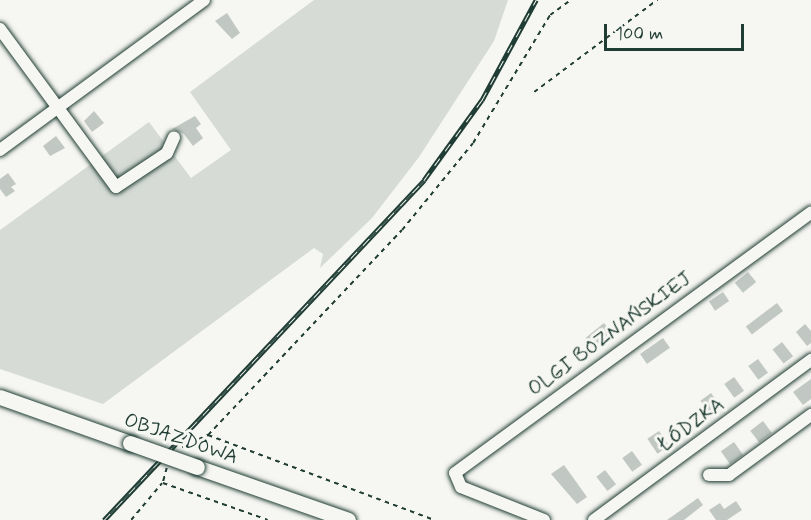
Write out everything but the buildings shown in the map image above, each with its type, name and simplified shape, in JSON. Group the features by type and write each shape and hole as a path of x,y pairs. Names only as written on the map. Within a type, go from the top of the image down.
{"main road":[{"name":"OBJAZDOWA","path":"0,397 348,520"}],"street":[{"path":"0,150 204,0"},
{"path":"0,29 56,109 116,188 166,153 174,137"},
{"name":"OLGI BOZNAŃSKIEJ","path":"544,520 470,492 458,483 455,476 459,469 811,212"},
{"name":"ŁÓDZKA","path":"594,520 811,360"},
{"path":"709,475 729,475 811,415"}],"path":[{"path":"177,451 208,435 313,327 440,186 490,117 550,15 570,0"},
{"path":"534,92 657,0"},
{"path":"208,435 434,520"},
{"path":"131,520 163,483 167,467"},
{"path":"163,483 268,520"}],"shaded area":[{"path":"314,0 508,0 494,41 419,157 372,218 320,268 323,254 314,248 103,404 0,369 0,230 149,122 191,178 231,150 190,92"}],"railway":[{"path":"104,520 424,180 482,100 536,0"}]}
